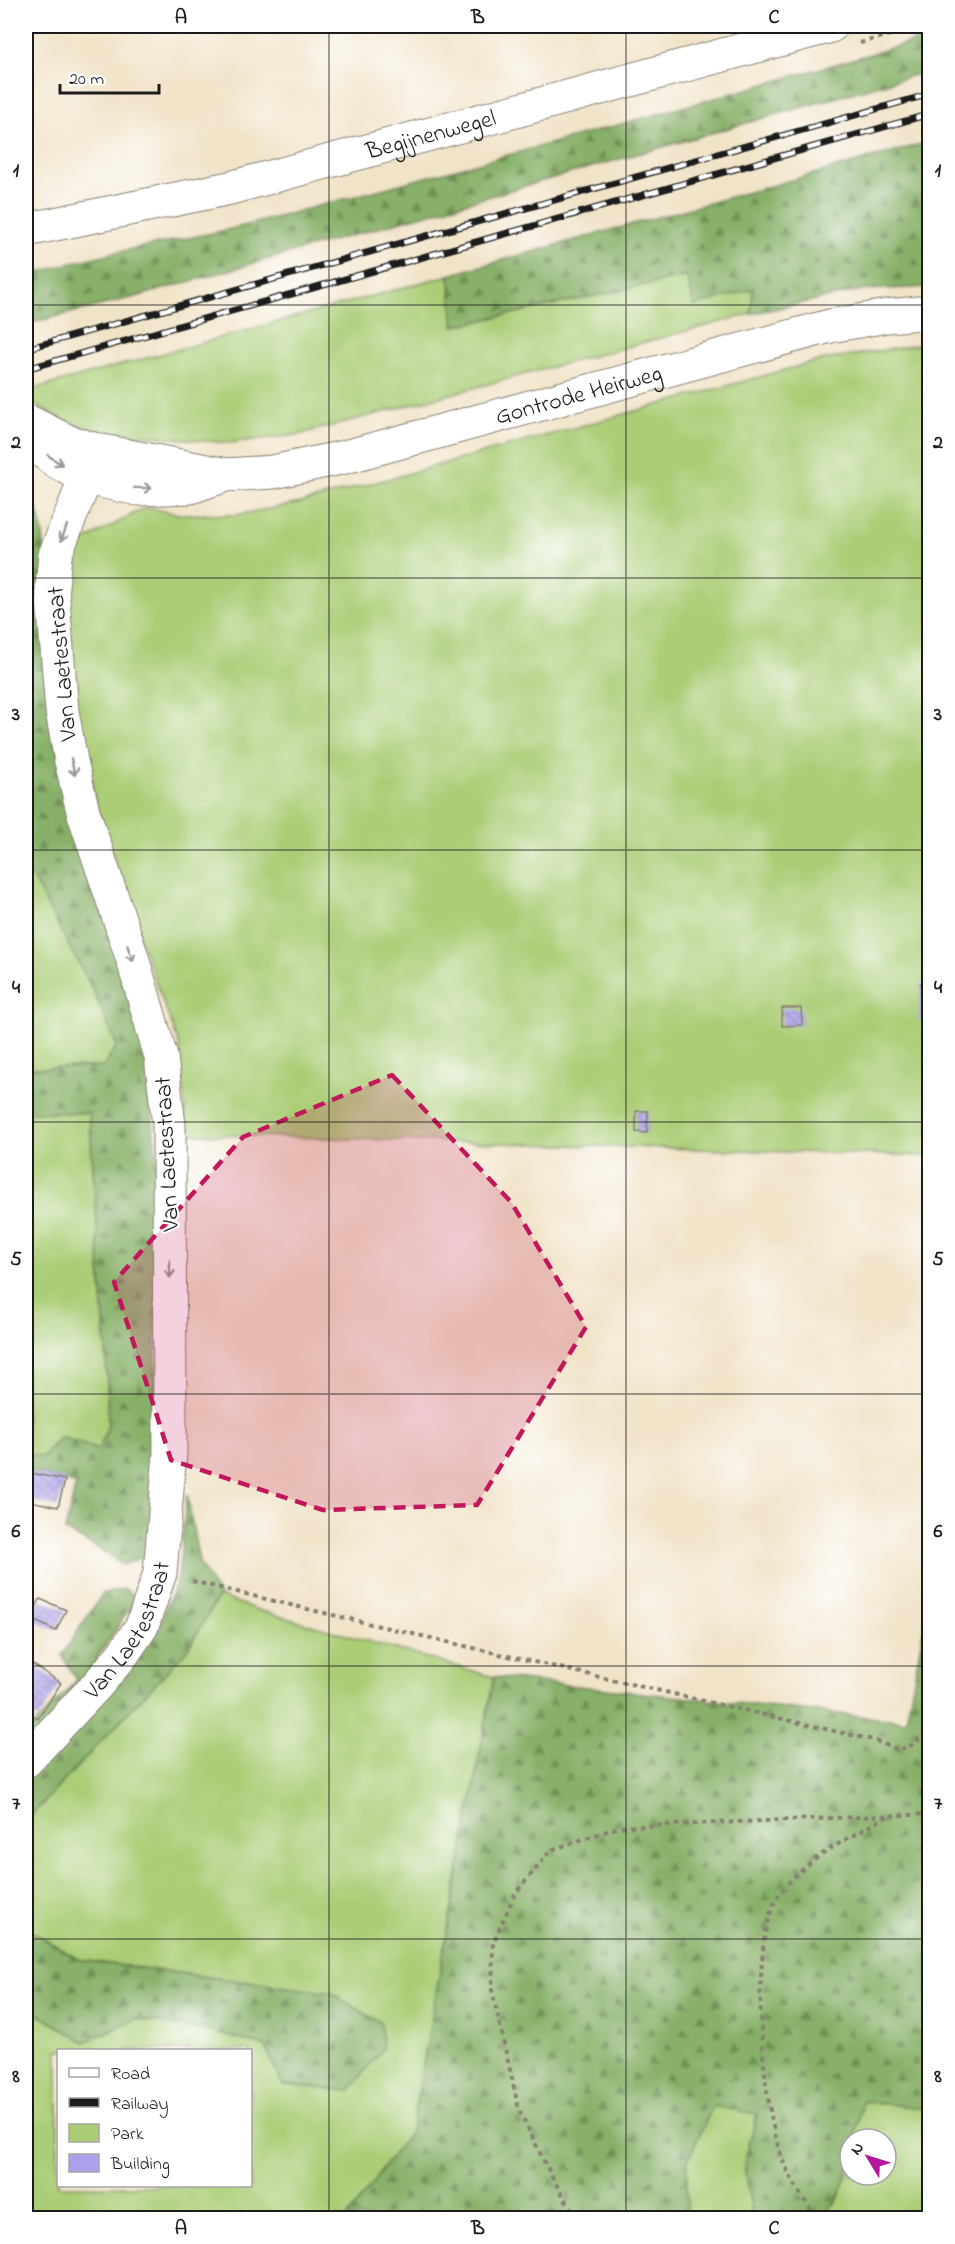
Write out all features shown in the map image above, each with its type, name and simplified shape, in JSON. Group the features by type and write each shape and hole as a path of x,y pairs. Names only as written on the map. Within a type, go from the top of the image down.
{"street":[{"name":"Begijnenwegel","path":"26,230 230,188 831,26"},
{"name":"Gontrode Heirweg","path":"26,420 67,441 91,464 138,489 191,487 226,475 273,472 345,457 830,326 887,316 930,312"},
{"name":"Gontrode Heirweg","path":"26,438 55,461 91,464"},
{"name":"Van Laetestraat","path":"26,1761 98,1684 142,1626 160,1573 170,1453 169,1125 161,1057 83,811 71,761 62,711 52,586 55,555 91,464"}],"path":[{"path":"160,1573 370,1625 556,1665 862,1738 899,1750 914,1744 930,1727"},
{"path":"577,2218 553,2180 519,2110 492,1990 494,1943 515,1894 551,1850 619,1827 930,1814"},
{"path":"816,2218 784,2163 772,2123 760,2012 767,1923 777,1898 794,1876 814,1859 890,1815"}],"highlighted area":[{"path":"392,1075 511,1202 586,1327 477,1505 323,1510 171,1460 114,1282 243,1137"}],"green space":[{"path":"929,37 929,71 139,296 26,324 26,277 54,268 112,253 259,222 679,108"},
{"path":"929,142 929,287 862,290 751,314 753,289 694,306 687,276 454,326 449,275"},
{"path":"449,275 455,326 687,276 754,289 751,314 297,435 228,443 98,431 65,421 26,400 26,391"},
{"path":"929,343 929,1156 187,1134 179,1044 144,951 96,805 76,713 62,598 70,564 84,541 146,507 179,514 236,515 301,503 817,361"},
{"path":"26,481 40,517 45,550 42,647 141,1012 157,1163 156,1527 145,1556 123,1565 98,1548 65,1531 76,1484 26,1470 26,1454 43,1457 60,1437 99,1450 108,1426 106,1349 89,1113 26,1112 26,1068 103,1067 117,1046 93,990 26,866"},
{"path":"26,866 93,990 117,1046 103,1067 26,1068"},
{"path":"26,1112 89,1113 106,1349 108,1426 99,1451 60,1437 42,1457 26,1454"},
{"path":"187,1494 199,1563 219,1596 187,1650 26,1821 26,1734 77,1680 62,1655 103,1593 125,1589 136,1599 95,1661 119,1683 160,1622 178,1578"},
{"path":"219,1596 255,1609 494,1677 411,2131 347,2218 26,2218 26,2007 85,2042 135,2019 205,2030 265,2046 283,2085 332,1993 79,1960 26,1928 26,1821 187,1650"},
{"path":"929,1602 929,2109 863,2101 857,2127 838,2127 838,2187 843,2187 827,2211 813,2219 753,2218 744,2165 757,2114 713,2106 687,2162 687,2218 347,2218 411,2131 494,1677 906,1721"},
{"path":"26,1928 79,1960 332,1993 381,2023 383,2048 349,2091 283,2085 265,2046 205,2030 135,2019 85,2042 26,2007"},
{"path":"863,2101 929,2109 929,2218 817,2218 838,2201 842,2187 898,2187 898,2127 857,2127"},
{"path":"713,2106 757,2113 744,2165 753,2218 687,2218 687,2162"}],"building":[{"path":"921,983 930,983 930,1020 919,1020"},
{"path":"782,1008 801,1008 802,1025 782,1026"},
{"path":"636,1111 648,1111 647,1133 636,1132"},
{"path":"26,1472 65,1480 58,1507 26,1500"},
{"path":"40,1599 66,1610 56,1631 31,1619"},
{"path":"26,1660 61,1683 38,1719 26,1711"}],"railway":[{"path":"26,349 930,94"},
{"path":"26,369 930,114"}]}
